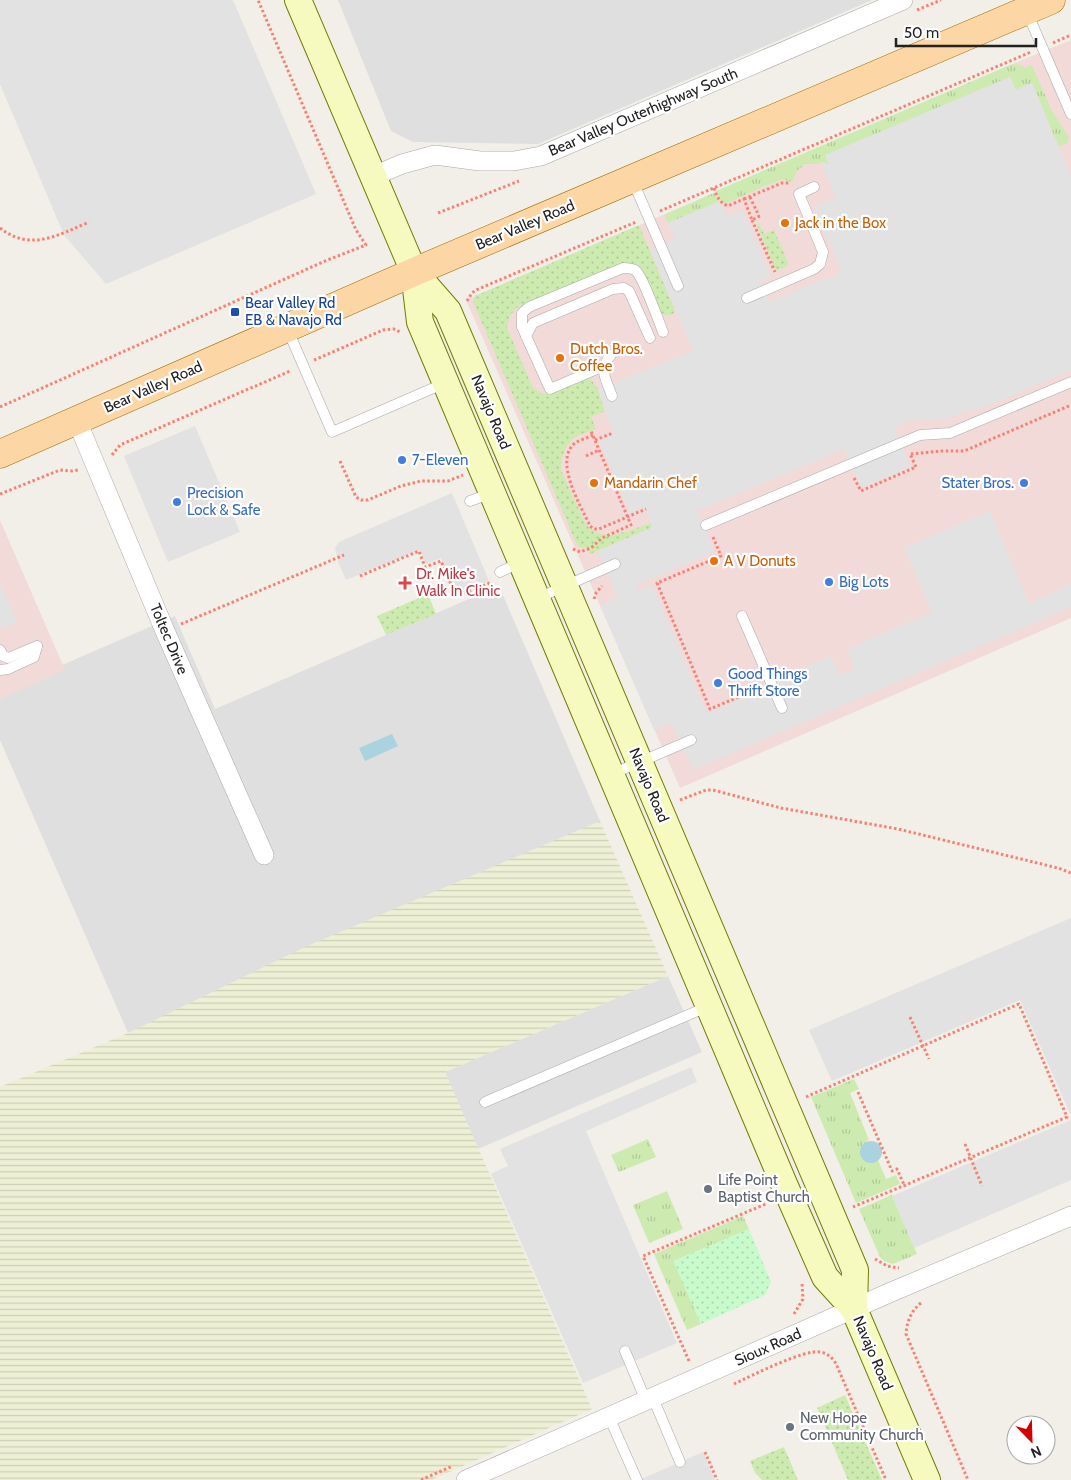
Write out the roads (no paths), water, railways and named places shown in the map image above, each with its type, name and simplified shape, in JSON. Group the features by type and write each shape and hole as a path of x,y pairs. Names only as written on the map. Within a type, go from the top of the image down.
{"main road":[{"name":"Navajo Road","path":"298,0 414,272 420,322 446,383 505,572 537,598 825,1277 854,1309 927,1480"},
{"name":"Bear Valley Road","path":"0,454 414,272 1039,5"},
{"name":"Navajo Road","path":"414,272 448,312 574,581 640,762 855,1270 854,1309"}],"street":[{"name":"Bear Valley Outerhighway South","path":"374,176 402,164 435,155 480,161 514,161 541,156 903,0"},
{"name":"Toltec Drive","path":"77,421 165,631 264,855"},
{"name":"Sioux Road","path":"461,1472 609,1417 1071,1216"}],"lane":[{"path":"1039,5 1042,47 1071,114"},
{"path":"632,179 678,286"},
{"path":"747,298 814,269 820,264 824,252 799,194 814,188"},
{"path":"604,366 550,389 522,327 522,313 529,307 623,268 629,268 636,271 641,279 663,332"},
{"path":"526,336 533,323 613,289 624,288 629,291 650,338"},
{"path":"287,328 332,432 446,383"},
{"path":"610,355 603,371 612,396"},
{"path":"706,525 920,435 950,433 1071,382"},
{"path":"537,598 615,564"},
{"path":"742,616 782,708"},
{"path":"0,650 3,656 8,658 37,646 34,657 8,670 0,670"},
{"path":"611,774 691,740"},
{"path":"485,1102 709,1006"},
{"path":"625,1351 680,1462"},
{"path":"609,1417 636,1480"}],"water":[{"path":"392,734 398,746 365,761 359,748"},
{"path":"867,1141 875,1141 882,1148 882,1156 875,1163 867,1163 860,1156 860,1148"}],"place":[{"name":"Jack in the Box","path":"785,223"},
{"name":"Bear Valley Rd EB & Navajo Rd","path":"235,312"},
{"name":"Dutch Bros. Coffee","path":"560,358"},
{"name":"7-Eleven","path":"402,460"},
{"name":"Mandarin Chef","path":"594,483"},
{"name":"Stater Bros.","path":"1024,483"},
{"name":"Precision Lock & Safe","path":"177,502"},
{"name":"A V Donuts","path":"714,561"},
{"name":"Big Lots","path":"829,582"},
{"name":"Dr. Mike's Walk In Clinic","path":"405,583"},
{"name":"Good Things Thrift Store","path":"718,683"},
{"name":"Life Point Baptist Church","path":"708,1189"},
{"name":"New Hope Community Church","path":"790,1427"}]}
